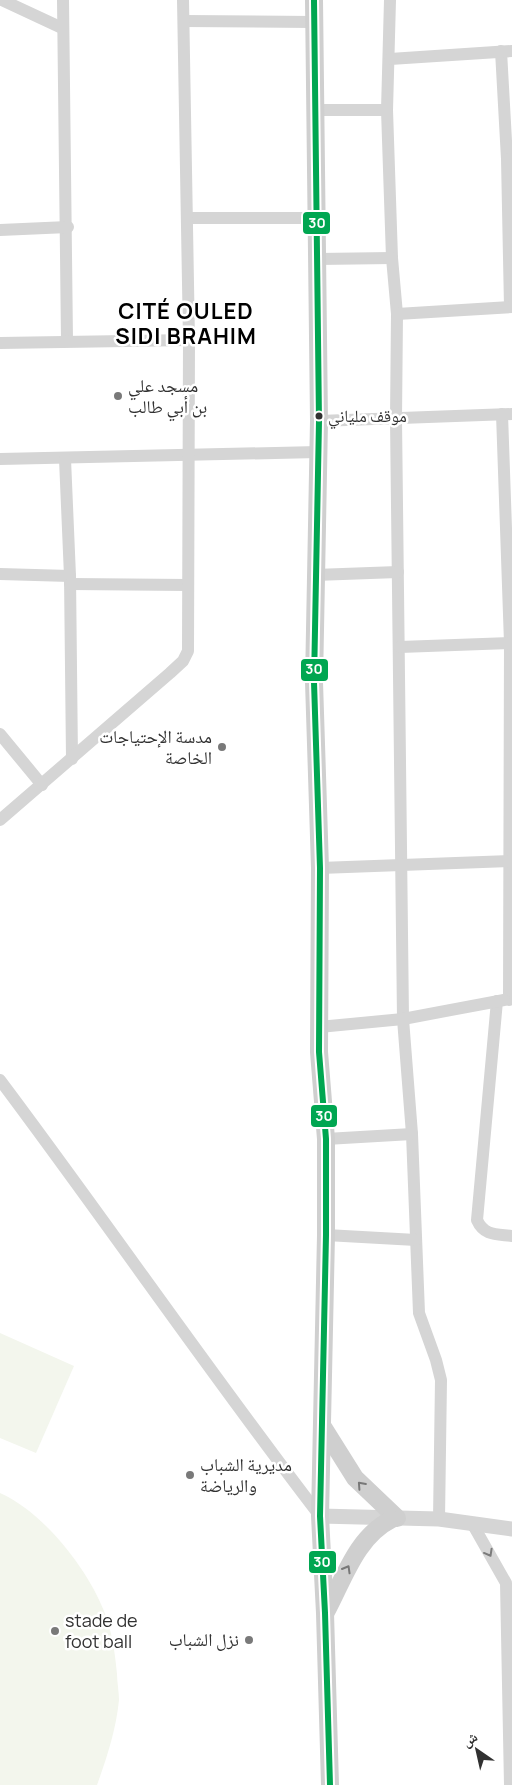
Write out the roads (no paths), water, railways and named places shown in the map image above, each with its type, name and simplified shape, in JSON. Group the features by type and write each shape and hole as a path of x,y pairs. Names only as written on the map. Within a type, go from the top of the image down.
{"main road":[{"path":"314,0 319,421 314,682 320,868 319,1027 326,1139 324,1426 320,1516 330,1785"},
{"path":"324,1426 355,1478 394,1519 375,1529 363,1544 347,1568 325,1613"}],"street":[{"path":"2,0 62,28"},
{"path":"63,0 62,28 68,227 67,340"},
{"path":"0,820 183,661 188,651 189,340 183,0"},
{"path":"390,0 390,59 387,110 392,258 397,314 396,419 403,1019 412,1134 419,1313 441,1380 439,1519"},
{"path":"184,21 313,22"},
{"path":"390,59 506,51 511,307 397,314"},
{"path":"314,110 387,110"},
{"path":"187,218 317,218"},
{"path":"0,230 68,227"},
{"path":"318,259 392,258"},
{"path":"0,343 67,340 189,340"},
{"path":"319,421 507,414 511,643 510,861 506,1000 477,1220 480,1228 486,1232 512,1236"},
{"path":"0,459 318,452"},
{"path":"65,459 70,580 72,759"},
{"path":"315,575 398,572"},
{"path":"0,574 70,580 188,584"},
{"path":"400,647 511,643"},
{"path":"0,734 42,785"},
{"path":"320,868 510,861"},
{"path":"319,1027 403,1019 506,1000"},
{"path":"0,1080 97,1209 217,1381 320,1516 439,1519 512,1529"},
{"path":"326,1139 412,1134"},
{"path":"326,1235 416,1240"},
{"path":"472,1523 509,1578 510,1785"}],"place":[{"name":"مسجد علي بن أبي طالب","path":"118,396"},
{"name":"موقف ملياني","path":"319,416"},
{"name":"مدسة الإحتياجات الخاصة","path":"222,747"},
{"name":"مديرية الشباب والرياضة","path":"190,1475"},
{"name":"stade de foot ball","path":"55,1631"},
{"name":"نزل الشباب","path":"249,1640"}],"district":[{"name":"CITÉ OULED SIDI BRAHIM","path":"186,324"}]}
